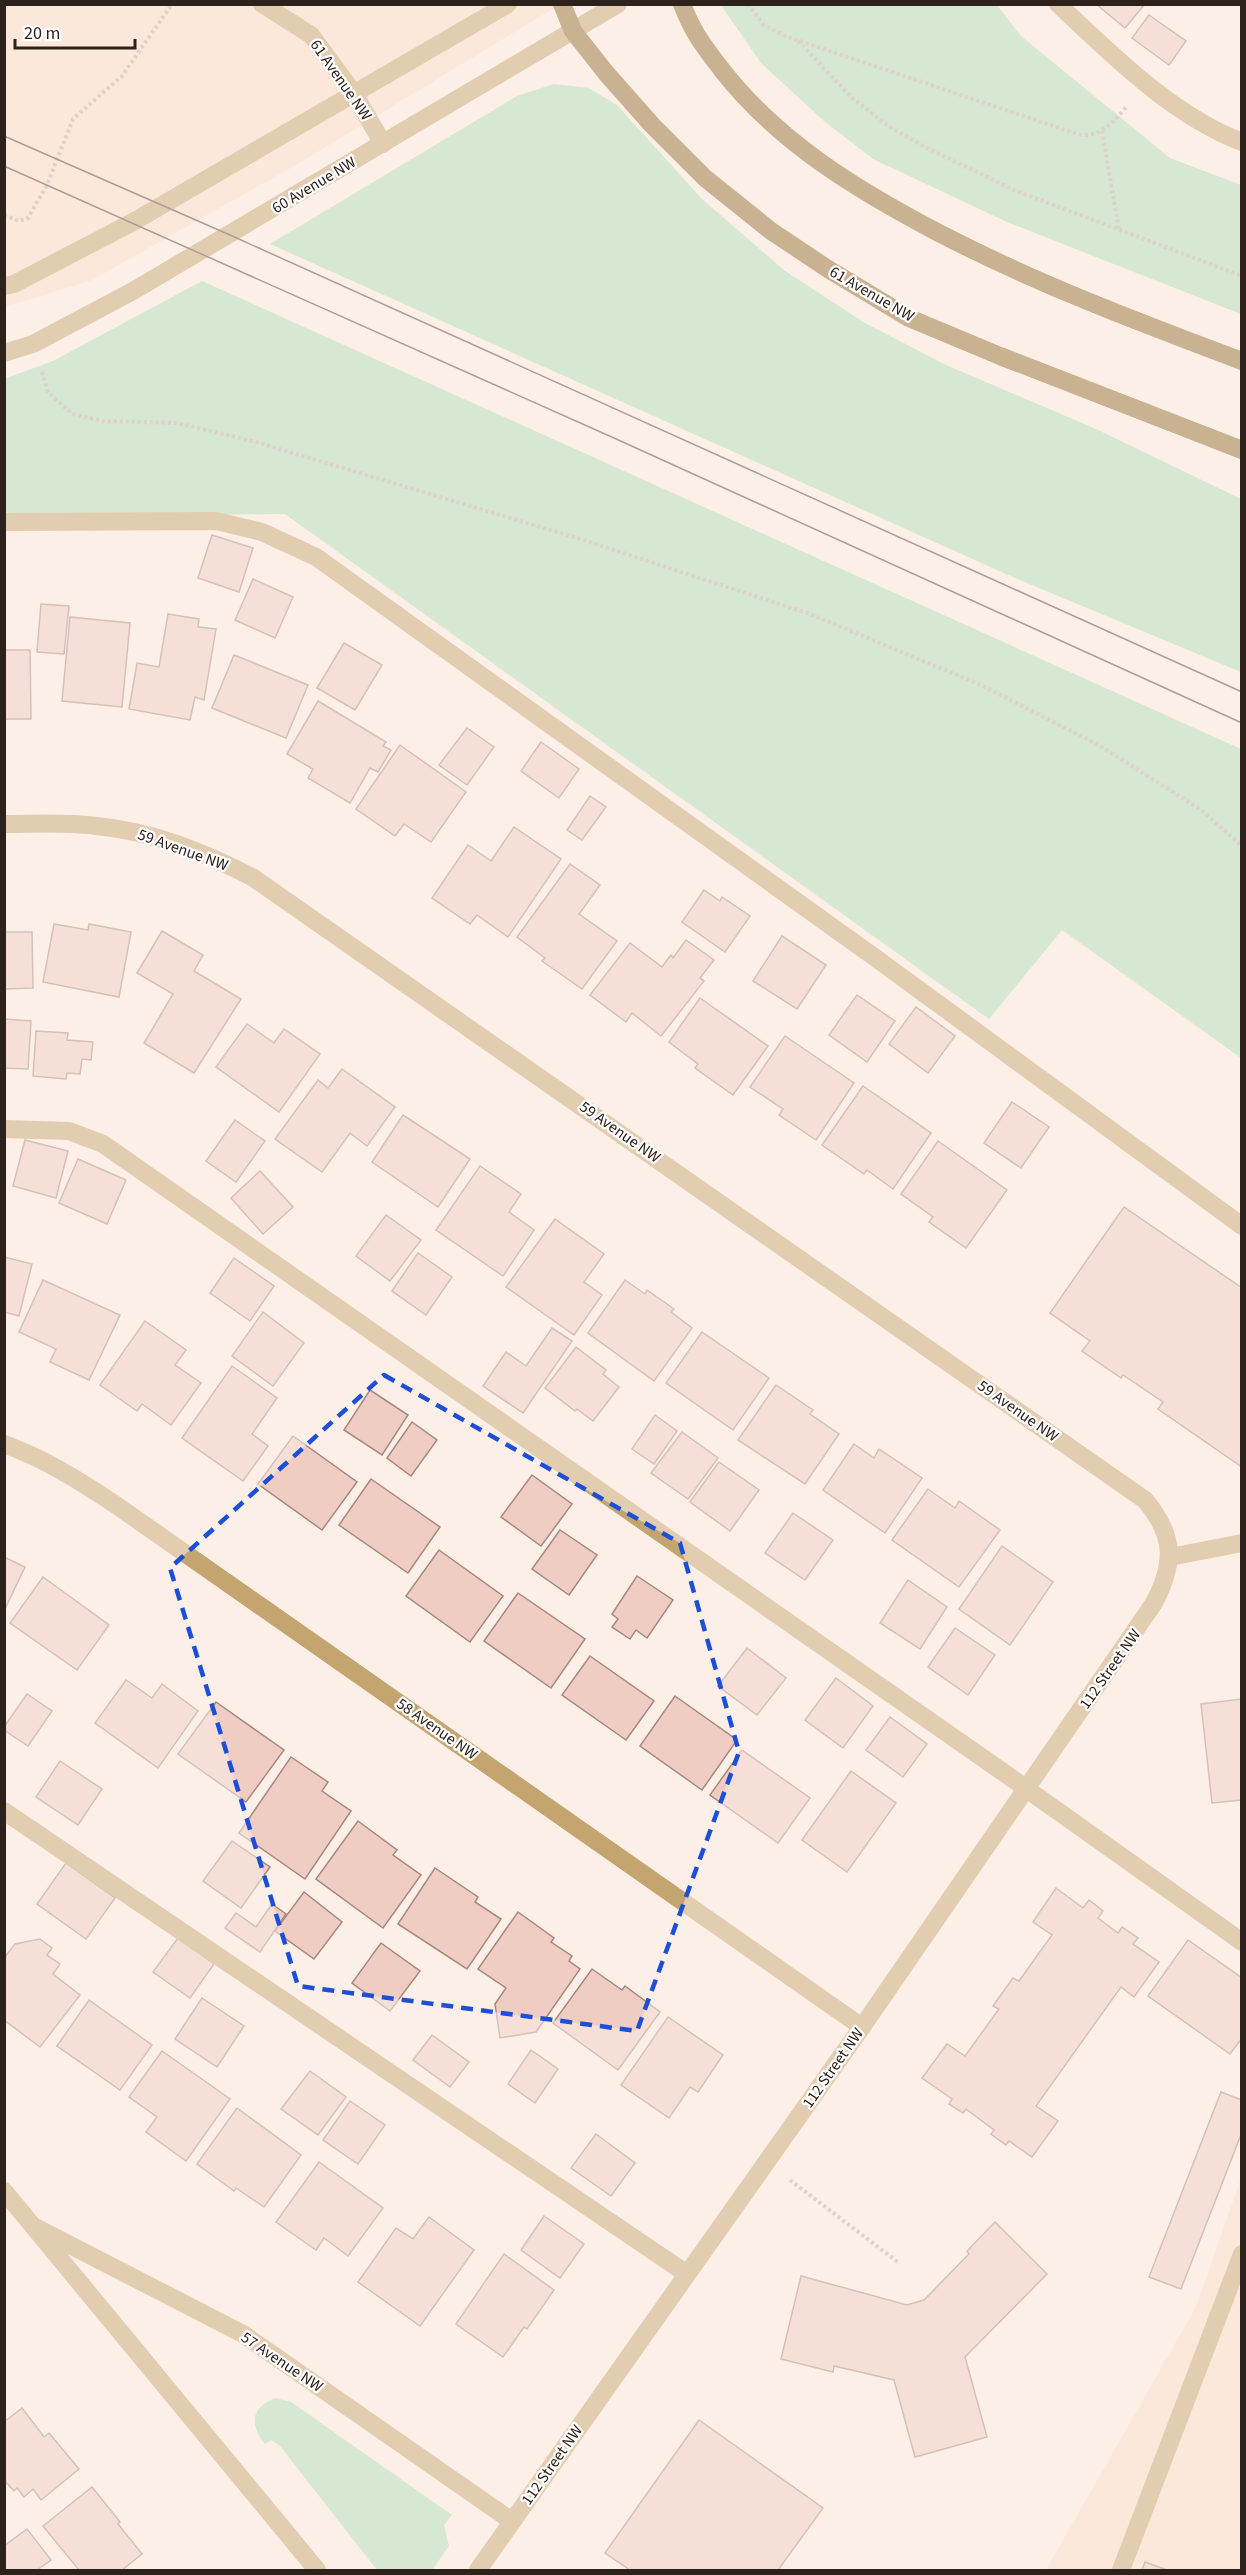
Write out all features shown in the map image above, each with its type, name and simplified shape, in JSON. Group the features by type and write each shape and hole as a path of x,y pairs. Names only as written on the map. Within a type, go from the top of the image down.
{"main road":[{"name":"61 Avenue NW","path":"562,4 573,31 637,108 705,178 771,231 828,269 909,318 1242,450"},
{"path":"682,4 693,32 745,99 807,153 883,204 997,263 1101,308 1242,361"}],"street":[{"name":"61 Avenue NW","path":"262,4 311,35 355,95 383,144"},
{"path":"4,285 14,284 132,222 355,95 508,4"},
{"name":"60 Avenue NW","path":"4,353 33,344 133,291 618,4"},
{"path":"1058,4 1147,84 1219,134 1242,142"},
{"path":"4,522 216,520 262,532 316,557 877,960 1242,1226"},
{"name":"59 Avenue NW","path":"4,824 96,825 137,832 213,857 262,883 1145,1500 1159,1517 1167,1538 1170,1557"},
{"path":"4,1129 69,1131 103,1144 1027,1789 1242,1942"},
{"name":"58 Avenue NW","path":"4,1444 75,1477 116,1504 862,2027"},
{"path":"1170,1557 1242,1542"},
{"name":"112 Street NW","path":"478,2571 862,2027 1154,1604 1166,1580 1170,1557"},
{"path":"4,1811 687,2274"},
{"name":"57 Avenue NW","path":"4,2191 37,2228 317,2571"},
{"name":"57 Avenue NW","path":"37,2228 243,2334 512,2522"},
{"path":"1121,2571 1242,2254"}],"path":[{"path":"4,215 19,221 28,218 47,186 74,119 122,76 172,4"},
{"path":"748,4 764,25 798,41 1077,134 1093,135 1108,127 1147,84"},
{"path":"798,41 852,98 890,128 923,146 1014,190 1242,276"},
{"path":"1102,131 1119,230"},
{"path":"40,368 48,392 72,414 103,421 177,423 256,442 577,538 810,614 981,685 1097,744 1200,809 1242,846"},
{"path":"767,2162 899,2263"}],"highlighted area":[{"path":"384,1375 680,1543 739,1752 637,2031 298,1986 170,1568"}],"shaded area":[{"path":"5,5 559,5 301,162 92,280 5,307"},
{"path":"1241,2178 1241,2570 1046,2570 1196,2307"}],"green space":[{"path":"721,5 997,5 1021,36 1170,158 1241,185 1241,314 1007,222 873,159 824,121 761,63"},
{"path":"554,84 589,88 617,105 702,199 785,271 865,323 946,365 1096,429 1241,499 1241,672 1015,578 270,244 517,96"},
{"path":"202,281 1241,749 1241,1058 1062,930 989,1019 285,514 5,516 4,379 53,361"},
{"path":"275,2398 291,2402 452,2515 444,2525 449,2546 432,2570 377,2570 280,2446 271,2440 265,2444 260,2437 256,2430 255,2417 261,2407"}],"building":[{"path":"1096,4 1145,4 1125,28"},
{"path":"1149,15 1186,41 1169,65 1132,38"},
{"path":"212,535 253,548 239,592 198,578"},
{"path":"253,579 293,597 275,638 235,620"},
{"path":"41,604 69,606 64,654 37,652"},
{"path":"168,614 199,619 198,627 216,629 204,700 195,697 190,720 129,709 137,663 159,667"},
{"path":"70,617 130,623 122,707 62,701"},
{"path":"344,643 382,665 355,710 317,688"},
{"path":"4,650 30,650 31,719 4,719"},
{"path":"234,655 308,685 286,738 212,708"},
{"path":"318,701 386,742 383,746 391,750 378,772 370,768 350,803 308,778 313,769 287,754"},
{"path":"467,728 494,747 467,785 439,765"},
{"path":"541,742 579,769 559,798 521,771"},
{"path":"400,745 466,792 431,842 404,824 395,836 356,809"},
{"path":"590,796 606,807 582,840 567,830"},
{"path":"514,827 561,859 508,937 477,915 470,924 432,898 468,845 491,861"},
{"path":"570,864 600,885 579,914 617,941 582,989 542,961 545,958 517,937"},
{"path":"704,890 720,901 722,897 750,916 725,952 682,922"},
{"path":"54,924 88,930 89,924 131,932 119,997 43,982"},
{"path":"162,931 203,955 194,971 241,999 194,1073 144,1043 173,994 137,973"},
{"path":"4,932 32,932 33,988 4,989"},
{"path":"782,936 826,965 797,1009 753,981"},
{"path":"686,940 714,960 700,978 704,981 661,1036 632,1013 626,1022 590,995 630,943 662,967 671,955 673,958"},
{"path":"857,995 895,1021 867,1062 829,1035"},
{"path":"700,998 768,1046 733,1095 695,1068 698,1064 669,1042"},
{"path":"916,1007 955,1036 928,1073 889,1044"},
{"path":"4,1019 31,1021 28,1069 4,1068"},
{"path":"247,1024 274,1043 284,1029 320,1054 279,1112 216,1067"},
{"path":"36,1031 68,1033 67,1040 93,1042 91,1060 82,1059 80,1074 67,1073 66,1079 33,1076"},
{"path":"785,1036 854,1083 816,1140 779,1115 783,1109 750,1087"},
{"path":"342,1069 395,1107 367,1146 350,1133 322,1172 275,1139 318,1080 328,1088"},
{"path":"863,1086 931,1133 893,1189 867,1170 864,1174 822,1145"},
{"path":"1012,1102 1049,1127 1021,1168 984,1143"},
{"path":"403,1115 470,1159 438,1207 372,1162"},
{"path":"235,1120 265,1141 236,1182 206,1161"},
{"path":"25,1140 68,1151 56,1198 13,1186"},
{"path":"938,1141 1007,1190 966,1248 929,1222 933,1217 901,1194"},
{"path":"78,1159 126,1180 107,1224 59,1203"},
{"path":"480,1166 521,1194 509,1212 534,1230 503,1276 436,1230"},
{"path":"260,1171 293,1207 263,1234 231,1198"},
{"path":"1124,1207 1242,1288 1242,1467 1158,1409 1163,1402 1123,1375 1121,1378 1082,1351 1090,1341 1050,1313"},
{"path":"386,1215 421,1240 390,1281 356,1256"},
{"path":"555,1219 604,1254 584,1282 602,1295 574,1335 506,1287"},
{"path":"418,1253 452,1277 426,1315 392,1291"},
{"path":"4,1257 32,1264 19,1316 4,1312"},
{"path":"234,1258 274,1286 250,1321 210,1293"},
{"path":"43,1280 120,1315 89,1380 50,1362 56,1349 19,1332"},
{"path":"625,1280 645,1294 647,1290 674,1309 671,1312 692,1328 654,1381 588,1333"},
{"path":"263,1312 304,1343 273,1386 232,1356"},
{"path":"145,1321 186,1350 175,1365 201,1383 171,1425 142,1404 137,1411 100,1385"},
{"path":"552,1328 572,1341 523,1413 483,1386 506,1352 526,1366"},
{"path":"702,1332 769,1378 733,1430 666,1383"},
{"path":"576,1347 606,1370 603,1374 619,1387 593,1421 577,1409 575,1411 545,1388"},
{"path":"232,1366 277,1398 252,1434 268,1446 243,1481 182,1438"},
{"path":"776,1385 813,1410 810,1414 839,1434 805,1484 738,1440"},
{"path":"370,1390 408,1415 382,1455 344,1430"},
{"path":"655,1415 677,1431 654,1464 632,1449"},
{"path":"412,1422 437,1440 411,1476 387,1458"},
{"path":"682,1432 718,1458 688,1499 651,1473"},
{"path":"293,1436 357,1482 322,1530 258,1484"},
{"path":"854,1444 874,1458 879,1449 922,1478 885,1533 823,1490"},
{"path":"719,1462 759,1490 730,1531 690,1502"},
{"path":"532,1475 572,1504 541,1546 501,1517"},
{"path":"371,1479 440,1527 408,1573 339,1525"},
{"path":"928,1489 955,1508 959,1501 1000,1530 959,1587 892,1540"},
{"path":"793,1513 833,1540 805,1580 765,1553"},
{"path":"560,1530 597,1555 569,1595 532,1569"},
{"path":"1002,1546 1053,1582 1010,1645 959,1609"},
{"path":"439,1550 503,1596 470,1642 406,1596"},
{"path":"4,1557 25,1567 4,1611"},
{"path":"637,1576 673,1600 647,1638 636,1630 630,1639 612,1627 618,1619 612,1614"},
{"path":"43,1577 109,1625 77,1670 10,1623"},
{"path":"908,1580 947,1607 920,1649 880,1623"},
{"path":"518,1593 585,1639 551,1688 484,1641"},
{"path":"955,1628 995,1655 968,1695 928,1667"},
{"path":"747,1648 786,1678 757,1715 718,1686"},
{"path":"590,1656 654,1701 626,1740 562,1695"},
{"path":"836,1678 873,1706 843,1748 805,1720"},
{"path":"126,1680 152,1698 162,1684 198,1711 158,1768 95,1723"},
{"path":"27,1694 52,1711 28,1746 4,1730"},
{"path":"675,1696 737,1740 702,1790 640,1746"},
{"path":"1242,1699 1242,1800 1212,1803 1201,1704"},
{"path":"216,1702 284,1750 246,1802 178,1754"},
{"path":"890,1717 927,1744 903,1777 866,1750"},
{"path":"742,1750 810,1798 778,1843 710,1795"},
{"path":"291,1757 328,1782 322,1791 351,1811 305,1879 239,1833"},
{"path":"60,1761 102,1789 78,1825 36,1797"},
{"path":"851,1771 896,1803 847,1872 802,1840"},
{"path":"358,1821 397,1850 393,1855 421,1875 383,1928 316,1879"},
{"path":"232,1841 270,1867 241,1908 203,1881"},
{"path":"66,1863 115,1898 86,1939 37,1904"},
{"path":"435,1868 478,1897 475,1902 501,1919 467,1969 398,1924"},
{"path":"1056,1888 1083,1908 1089,1900 1103,1911 1098,1918 1118,1933 1122,1927 1138,1938 1133,1944 1159,1962 1134,1997 1121,1987 1036,2106 1058,2121 1032,2157 1009,2141 1006,2145 991,2134 994,2130 966,2109 963,2113 949,2104 952,2099 922,2078 947,2044 965,2056 999,2009 993,2006 1013,1978 1019,1981 1052,1935 1033,1922"},
{"path":"304,1892 342,1922 314,1959 275,1931"},
{"path":"272,1904 286,1914 260,1952 225,1928 236,1913 256,1927"},
{"path":"518,1912 554,1938 551,1942 572,1956 569,1961 580,1969 536,2032 500,2038 495,2004 506,1988 478,1969"},
{"path":"178,1938 214,1964 190,1998 153,1972"},
{"path":"40,1939 52,1948 47,1955 60,1964 53,1974 80,1995 40,2047 4,2020 4,1958 15,1944"},
{"path":"1188,1940 1242,1978 1242,2038 1230,2054 1148,1996"},
{"path":"381,1943 420,1971 390,2011 352,1983"},
{"path":"592,1969 622,1990 625,1986 660,2012 618,2070 553,2023"},
{"path":"202,1998 244,2026 217,2067 175,2039"},
{"path":"89,2000 152,2045 120,2090 57,2046"},
{"path":"668,2017 723,2055 698,2092 690,2087 669,2118 621,2085"},
{"path":"432,2035 469,2062 450,2087 413,2060"},
{"path":"531,2050 558,2069 535,2103 508,2084"},
{"path":"162,2051 230,2099 186,2161 146,2132 157,2117 129,2097"},
{"path":"310,2071 346,2097 318,2135 281,2109"},
{"path":"1221,2092 1242,2100 1242,2132 1181,2289 1149,2277"},
{"path":"350,2101 385,2125 358,2164 323,2140"},
{"path":"237,2108 301,2155 264,2207 236,2188 234,2191 197,2164"},
{"path":"596,2134 635,2163 611,2196 571,2168"},
{"path":"319,2162 383,2208 348,2256 324,2238 316,2250 276,2222"},
{"path":"544,2216 584,2244 560,2278 521,2250"},
{"path":"429,2217 474,2250 420,2326 358,2282 396,2228 413,2239"},
{"path":"995,2222 1047,2274 965,2357 987,2437 915,2457 894,2380 834,2366 833,2372 781,2359 801,2276 907,2305 924,2300 969,2254 967,2251"},
{"path":"504,2254 554,2290 527,2329 524,2327 503,2357 456,2324"},
{"path":"22,2408 44,2437 49,2433 79,2469 41,2500 33,2489 24,2497 17,2488 14,2491 4,2480 4,2422"},
{"path":"699,2420 823,2508 778,2570 630,2570 605,2553"},
{"path":"92,2487 142,2554 122,2570 79,2570 43,2526"},
{"path":"27,2529 51,2560 37,2570 4,2570 4,2546"},
{"path":"1145,2562 1167,2570 1142,2570"}],"tram line":[{"path":"4,136 230,235 1242,692"},
{"path":"4,166 614,438 1242,723"}]}
